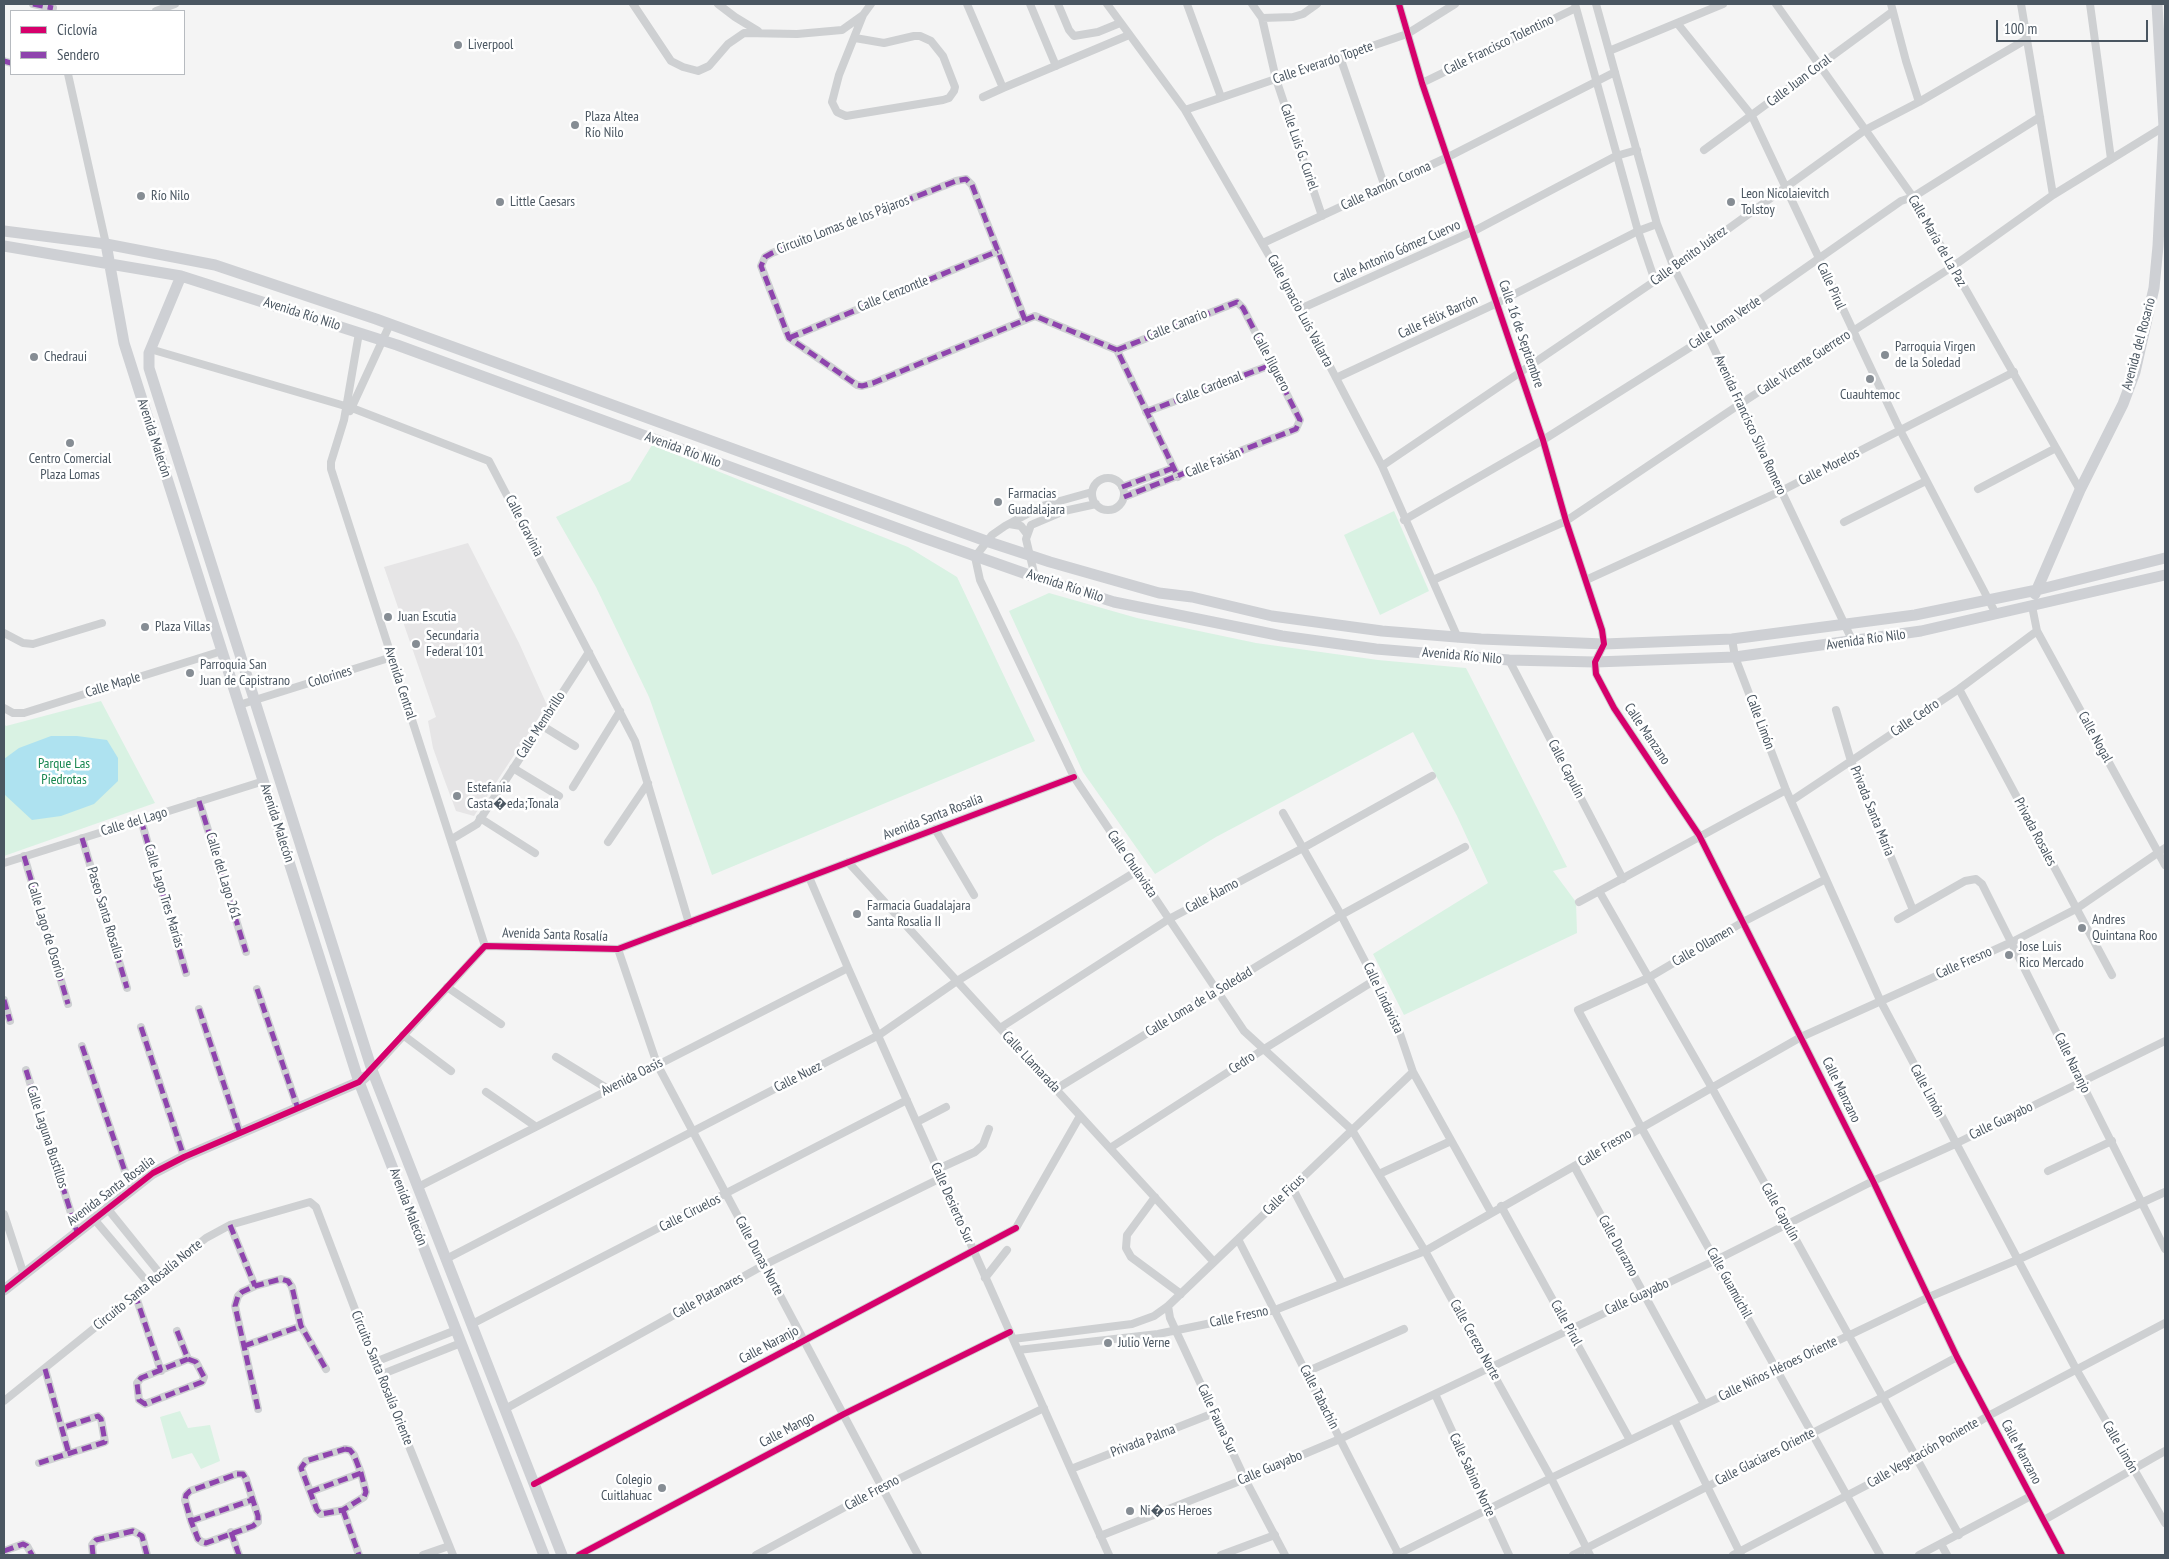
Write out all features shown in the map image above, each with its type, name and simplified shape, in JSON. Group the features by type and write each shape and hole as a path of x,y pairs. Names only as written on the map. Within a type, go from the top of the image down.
{"main road":[{"name":"Avenida del Rosario","path":"2032,606 2036,590 2080,490 2123,404 2135,372 2144,337 2157,267 2165,127 2157,4"},
{"name":"Avenida Río Nilo","path":"4,232 106,244 202,262 390,324 1031,556 1159,593 1192,598 1272,616 1382,631 1458,638 1604,644 1732,639 1915,615 1988,598 2036,590 2165,558"},
{"name":"Avenida Malecón","path":"106,244 124,343 359,1082 544,1555"},
{"name":"Avenida Río Nilo","path":"4,246 181,276 319,319 451,365 975,557 1114,602 1268,633 1376,649 1509,660 1596,662 1735,657 1921,631 2165,575"},
{"name":"Avenida Malecón","path":"181,276 150,349 149,368 372,1070 562,1555"},
{"path":"319,319 325,301"},
{"path":"451,365 458,365 462,360 460,350"},
{"path":"1268,633 1272,616"},
{"name":"Avenida Santa Rosalía","path":"4,1290 153,1173 184,1157 359,1082 372,1070"}],"street":[{"path":"33,4 53,8"},
{"path":"159,10 175,4"},
{"path":"633,4 670,60 690,70 698,71 709,66 724,47 739,35 760,32 796,34 842,30 863,15"},
{"path":"718,4 760,32"},
{"path":"855,38 884,43 914,36 931,40 943,56 955,87 954,91 944,100 846,116 834,110 832,102 839,75 863,15 871,4"},
{"path":"967,4 1003,88"},
{"path":"1030,4 1056,66"},
{"path":"1058,4 1068,30 1074,36 1098,32 1120,23"},
{"name":"Calle Ignacio Luis Vallarta","path":"1107,4 1184,110 1263,243 1382,466 1404,520 1458,638"},
{"path":"1187,4 1221,97"},
{"path":"1252,4 1262,18 1293,17 1303,14 1317,4"},
{"name":"Calle 16 de Septiembre","path":"1399,4 1422,83 1544,440 1566,521 1602,630 1604,644"},
{"name":"Calle Everardo Topete","path":"1184,110 1407,34 1454,4"},
{"name":"Avenida Francisco Silva Romero","path":"1596,4 1658,224 1674,268 1852,642"},
{"path":"1609,51 1723,4"},
{"name":"Calle María de La Paz","path":"1776,4 1913,197 2080,490"},
{"path":"2021,4 2053,194"},
{"path":"2090,4 2110,159"},
{"path":"1575,6 1616,156 1655,281"},
{"name":"Calle Francisco Tolentino","path":"1422,83 1575,6"},
{"path":"1892,8 1919,102"},
{"name":"Calle Juan Coral","path":"1704,150 1820,66 1892,8"},
{"name":"Calle Luis G. Curiel","path":"1262,18 1276,79 1322,216"},
{"name":"Calle Pirul","path":"1677,23 1752,116 1900,430 1996,614"},
{"path":"1098,32 1105,46"},
{"path":"983,97 1129,35"},
{"name":"Calle Benito Juárez","path":"1382,466 1674,268 1865,130 1919,102 2027,39"},
{"path":"1340,57 1385,187"},
{"name":"Calle Ramón Corona","path":"1263,243 1448,157 1615,72"},
{"name":"Avenida Malecón","path":"68,75 106,244"},
{"name":"Calle Loma Verde","path":"1404,520 1544,440 1708,336 1901,201 1913,197 2040,118"},
{"name":"Calle Vicente Guerrero","path":"1433,580 1566,521 1740,404 1952,267 2053,194 2165,127"},
{"name":"Calle Antonio Gómez Cuervo","path":"1300,310 1474,232 1616,156 1637,150"},
{"name":"Circuito Lomas de los Pájaros","path":"789,338 761,266 765,257 956,181 966,180 972,185 1025,320"},
{"name":"Calle Félix Barrón","path":"1336,378 1497,303 1638,231 1658,224"},
{"name":"Calle Cenzontle","path":"789,338 998,251"},
{"name":"Calle Canario","path":"1117,350 1237,302"},
{"name":"Calle Jilguero","path":"1237,302 1243,308 1271,365 1300,416 1299,425"},
{"path":"789,338 852,383 862,386 1035,316 1117,350 1178,477"},
{"name":"Avenida Central","path":"390,324 349,407 331,462 331,469 485,946"},
{"name":"Avenida Central","path":"349,407 359,333"},
{"name":"Calle Gravinia","path":"150,349 349,407 489,461 635,741 689,922"},
{"name":"Calle Cardenal","path":"1146,412 1271,365"},
{"name":"Calle Morelos","path":"1586,580 1781,491 2014,372"},
{"name":"Calle Faisán","path":"1124,497 1296,430 1299,425"},
{"path":"1978,489 2056,448"},
{"name":"Calle Faisán","path":"1122,487 1173,468"},
{"path":"1107,478 1114,479 1122,487 1124,497 1119,506 1112,509 1102,508 1096,504 1092,492 1097,482 1107,478"},
{"path":"1844,522 1926,481"},
{"path":"975,557 986,541 1005,526 1042,506 1092,492"},
{"path":"1035,576 1027,544 1027,534 1031,525 1050,516 1096,504"},
{"path":"1005,526 1017,524 1027,534"},
{"name":"Calle Chulavista","path":"975,557 980,580 1074,777 1244,1031 1352,1130"},
{"name":"Calle Nogal","path":"2032,606 2037,631 2162,850 2165,865"},
{"path":"4,633 23,643 33,644 102,623"},
{"name":"Calle Cedro","path":"1791,802 1959,689 2037,631"},
{"name":"Calle Limón","path":"1732,639 1735,657 1786,790 1880,1000 1954,1144 2076,1369 2165,1523"},
{"path":"1596,662 1604,644"},
{"name":"Calle Maple","path":"4,708 13,713 24,713 222,651"},
{"name":"Calle Membrillo","path":"452,839 470,829 480,818 589,652"},
{"name":"Colorines","path":"240,705 392,657"},
{"name":"Calle Capulín","path":"1509,660 1623,878"},
{"name":"Calle Manzano","path":"1596,662 1596,674 1614,708 1699,835 1872,1181 1956,1357 2062,1555"},
{"name":"Privada Rosales","path":"1959,689 2112,975"},
{"name":"Privada Santa María","path":"1836,710 1852,761 1913,910"},
{"path":"573,787 620,711"},
{"path":"542,725 574,746"},
{"path":"513,768 559,796"},
{"name":"Calle Álamo","path":"1000,1028 1169,919 1304,848 1432,776"},
{"name":"Avenida Santa Rosalía","path":"372,1070 485,946 618,949 1074,777"},
{"name":"Calle del Lago","path":"4,863 264,781"},
{"path":"608,842 648,783"},
{"path":"1579,902 1699,835 1786,790"},
{"name":"Calle del Lago 261","path":"199,801 246,952"},
{"name":"Calle Lindavista","path":"1284,814 1342,915 1395,1019 1412,1072 1491,1212"},
{"path":"480,818 535,853"},
{"name":"Calle Lago Tres Marías","path":"141,820 186,973"},
{"path":"935,829 974,895"},
{"name":"Paseo Santa Rosalía","path":"82,838 127,988"},
{"name":"Calle Loma de la Soledad","path":"1056,1089 1342,915 1465,847"},
{"name":"Calle Fresno","path":"1018,1350 1176,1331 1275,1310 1425,1251 1501,1206 1801,1037 2012,942 2076,909 2162,850"},
{"name":"Calle Lago de Osorio","path":"24,856 68,1004"},
{"name":"Calle Llamarada","path":"848,862 1214,1262"},
{"name":"Calle Nuez","path":"446,1259 879,1035 957,982 1137,871"},
{"name":"Calle Desierto Sur","path":"809,877 1109,1555"},
{"name":"Calle Ollamen","path":"1578,1010 1648,978 1743,922 1826,879"},
{"name":"Calle Naranjo","path":"1913,910 1965,881 1976,879 1983,885 2165,1249"},
{"name":"Calle Capulín","path":"1598,891 1712,1088 1959,1535"},
{"path":"1898,919 1913,910"},
{"name":"Calle Dunas Norte","path":"618,949 657,1064 917,1553"},
{"name":"Avenida Oasis","path":"418,1187 848,968"},
{"name":"Cedro","path":"1110,1148 1375,980"},
{"path":"447,987 501,1024"},
{"path":"257,989 298,1109"},
{"path":"4,1000 10,1021"},
{"path":"199,1009 240,1133"},
{"name":"Calle Guamúchil","path":"1578,1010 1641,1127 1880,1555"},
{"path":"141,1027 184,1157"},
{"path":"404,1035 451,1071"},
{"name":"Calle Guayabo","path":"1100,1536 1340,1439 1787,1226 1872,1181 1954,1144 2165,1041"},
{"path":"82,1046 131,1189"},
{"path":"556,1056 608,1089"},
{"name":"Calle Laguna Bustillos","path":"26,1070 78,1232"},
{"name":"Calle Ficus","path":"1011,1336 1132,1324 1154,1316 1181,1294 1412,1072"},
{"path":"486,1092 535,1126"},
{"name":"Calle Ciruelos","path":"472,1324 907,1100"},
{"path":"917,1122 946,1108"},
{"name":"Calle Naranjo","path":"534,1484 1016,1228 1080,1116"},
{"path":"938,1169 975,1152 983,1145 989,1129"},
{"name":"Calle Cerezo Norte","path":"1352,1130 1425,1251 1490,1367 1551,1478 1588,1552"},
{"path":"1379,1174 1451,1141"},
{"path":"2048,1172 2112,1141"},
{"name":"Calle Durazno","path":"1574,1166 1704,1404"},
{"name":"Calle Platanares","path":"505,1409 764,1265 941,1178"},
{"path":"1292,1187 1342,1283"},
{"name":"Calle Niños Héroes Oriente","path":"1398,1555 1551,1478 1848,1335 2165,1192"},
{"path":"1155,1197 1128,1235 1126,1248 1131,1257 1181,1294"},
{"name":"Circuito Santa Rosalía Norte","path":"4,1401 206,1238 230,1225 310,1202"},
{"name":"Circuito Santa Rosalía Oriente","path":"310,1202 316,1207 380,1375 453,1555"},
{"name":"Calle Pirul","path":"1501,1206 1630,1440"},
{"path":"107,1208 161,1275"},
{"path":"4,1214 24,1275"},
{"path":"94,1219 149,1284"},
{"path":"230,1225 254,1286"},
{"name":"Calle Tabachín","path":"1238,1239 1398,1555"},
{"path":"985,1278 1007,1250"},
{"path":"258,1409 235,1306 238,1296 254,1286 281,1279 288,1281 292,1286 301,1326 326,1369"},
{"path":"135,1294 161,1371"},
{"name":"Calle Fauna Sur","path":"1168,1306 1170,1318 1245,1479 1285,1555"},
{"name":"Calle Vegetación Poniente","path":"1738,1554 1917,1459 1988,1416 2165,1323"},
{"path":"244,1346 301,1326"},
{"path":"1306,1372 1404,1328"},
{"path":"375,1362 456,1330"},
{"path":"177,1331 188,1359"},
{"name":"Calle Mango","path":"579,1555 844,1414 1011,1336"},
{"path":"380,1375 461,1343"},
{"name":"Calle Glaciares Oriente","path":"1573,1555 1588,1552 1707,1487 1883,1398 1956,1357"},
{"path":"188,1359 196,1362 204,1377 202,1382 145,1404 140,1402 137,1398 138,1381 144,1376 161,1371 188,1359"},
{"path":"45,1369 69,1454"},
{"name":"Calle Sabino Norte","path":"1435,1394 1509,1555"},
{"name":"Calle Fresno","path":"756,1555 882,1487 1044,1408"},
{"name":"Privada Palma","path":"1071,1469 1214,1413"},
{"path":"39,1463 105,1442 101,1419 98,1416 62,1428"},
{"path":"1674,1419 1738,1554"},
{"path":"344,1449 350,1450 361,1473 366,1492 364,1497 343,1510 328,1514 319,1513 301,1470 306,1461 344,1449"},
{"path":"2044,1520 2165,1451"},
{"path":"310,1492 361,1473"},
{"path":"237,1474 245,1476 252,1500 258,1516 258,1522 253,1526 231,1532 206,1543 198,1539 185,1500 188,1493 237,1474"},
{"path":"1919,1555 2031,1496"},
{"path":"192,1521 252,1500"},
{"path":"343,1510 359,1555"},
{"path":"94,1555 92,1545 96,1540 133,1531 142,1536 147,1555"},
{"path":"231,1532 239,1555"},
{"path":"1221,1555 1275,1535"},
{"path":"1941,1544 1947,1555"},
{"path":"4,1552 18,1545 27,1546 32,1555"},
{"path":"423,1555 449,1546"},
{"path":"907,1555 917,1553"}],"shaded area":[{"path":"468,543 519,643 547,705 474,816 456,811 443,776 433,748 428,721 436,717 384,567"}],"green space":[{"path":"652,445 908,547 957,577 1035,741 712,875 649,697 596,587 556,517 630,481"},
{"path":"1394,511 1429,591 1380,615 1344,535"},
{"path":"1049,593 1137,618 1256,643 1378,660 1466,668 1567,867 1553,871 1576,902 1577,933 1404,1015 1373,954 1488,883 1457,816 1413,732 1216,837 1155,874 1083,772 1009,611"},
{"name":"Parque Las Piedrotas","path":"101,701 155,803 4,856 4,724 6,726"},
{"path":"180,1411 188,1428 210,1425 220,1461 201,1469 192,1453 172,1459 160,1417"}],"water":[{"path":"51,736 77,736 107,740 118,758 118,781 94,804 61,816 32,820 4,794 4,759 19,748"}],"marked path":[{"path":"33,4 53,8"},
{"path":"4,61 10,63"},
{"path":"1025,320 972,185 966,179 956,181 772,253 765,257 761,266 789,338 857,385 862,386 873,383 1035,316 1117,350 1178,477"},
{"path":"789,338 998,251"},
{"path":"1117,350 1237,302 1243,308 1300,420 1296,429 1124,497"},
{"path":"1146,412 1271,365"},
{"path":"1122,487 1173,468"},
{"path":"199,801 246,952"},
{"path":"141,820 186,973"},
{"path":"82,838 127,988"},
{"path":"24,856 68,1004"},
{"path":"257,989 298,1109"},
{"path":"4,1000 10,1021"},
{"path":"199,1009 240,1133"},
{"path":"141,1027 184,1157"},
{"path":"82,1046 131,1189"},
{"path":"26,1070 77,1232"},
{"path":"230,1225 255,1286"},
{"path":"258,1409 235,1306 238,1296 242,1292 255,1286 281,1279 288,1281 292,1287 301,1326 326,1369"},
{"path":"135,1294 161,1371"},
{"path":"244,1346 301,1326"},
{"path":"177,1331 188,1359"},
{"path":"188,1359 196,1362 204,1377 202,1382 145,1404 139,1400 137,1383 141,1378 188,1359"},
{"path":"45,1369 69,1454"},
{"path":"39,1463 105,1442 101,1419 98,1416 62,1428"},
{"path":"345,1449 350,1450 354,1455 366,1492 364,1497 343,1510 321,1514 317,1510 301,1468 306,1461 345,1449"},
{"path":"310,1492 361,1473"},
{"path":"237,1474 243,1474 246,1479 258,1516 258,1522 253,1526 206,1543 202,1542 198,1539 191,1521 185,1500 186,1495 190,1491 237,1474"},
{"path":"191,1521 252,1500"},
{"path":"343,1510 359,1555"},
{"path":"93,1555 92,1545 96,1540 133,1531 142,1536 147,1555"},
{"path":"231,1532 239,1555"},
{"path":"4,1551 23,1544 27,1546 32,1555"}],"cycle path":[{"path":"1399,4 1422,83 1543,440 1566,521 1602,630 1604,644 1595,662 1596,674 1614,708 1699,835 1873,1181 1957,1357 2062,1555"},
{"path":"4,1290 153,1173 184,1157 359,1082 485,946 618,949 1074,777"},
{"path":"534,1484 1016,1228"},
{"path":"579,1555 844,1414 1010,1332"}],"place":[{"name":"Liverpool","path":"458,45"},
{"name":"Plaza Altea Río Nilo","path":"575,125"},
{"name":"Río Nilo","path":"141,196"},
{"name":"Little Caesars","path":"500,202"},
{"name":"Leon Nicolaievitch Tolstoy","path":"1731,202"},
{"name":"Parroquia Virgen de la Soledad","path":"1885,355"},
{"name":"Chedraui","path":"34,357"},
{"name":"Cuauhtemoc","path":"1870,379"},
{"name":"Centro Comercial Plaza Lomas","path":"70,443"},
{"name":"Farmacias Guadalajara","path":"998,502"},
{"name":"Juan Escutia","path":"388,617"},
{"name":"Plaza Villas","path":"145,627"},
{"name":"Secundaria Federal 101","path":"416,644"},
{"name":"Parroquia San Juan de Capistrano","path":"190,673"},
{"name":"Estefania Casta�eda;Tonala","path":"457,796"},
{"name":"Farmacia Guadalajara Santa Rosalia II","path":"857,914"},
{"name":"Andres Quintana Roo","path":"2082,928"},
{"name":"Jose Luis Rico Mercado","path":"2009,955"},
{"name":"Julio Verne","path":"1108,1343"},
{"name":"Colegio Cuitlahuac","path":"662,1488"},
{"name":"Ni�os Heroes","path":"1130,1511"}]}
